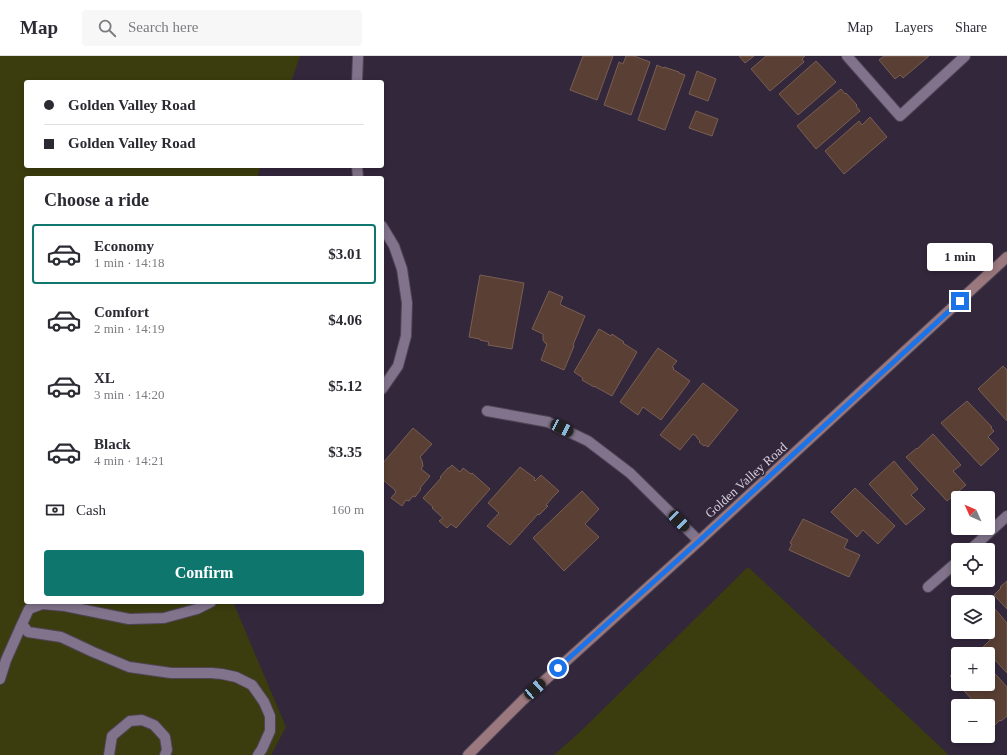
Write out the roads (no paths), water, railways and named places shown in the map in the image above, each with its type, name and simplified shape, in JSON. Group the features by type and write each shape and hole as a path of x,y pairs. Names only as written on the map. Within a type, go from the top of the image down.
{"main road":[{"name":"Golden Valley Road","path":"468,755 523,700 699,541 1007,257"}],"street":[{"path":"357,80 358,56"},
{"path":"846,56 900,116 965,56"},
{"path":"384,229 394,246 402,269 407,303 406,336 398,366 384,386"},
{"path":"487,411 548,422 588,440 630,473 699,541"},
{"path":"978,543 1007,516"},
{"path":"928,587 951,566"},
{"path":"0,679 6,660 29,609 42,604 65,606 128,619 164,618 197,609 208,604"},
{"path":"22,624 28,632 61,637 129,667 171,673 222,674 236,677 252,685 264,702 270,716 270,731 258,755"},
{"path":"109,755 112,736 130,721 142,720 154,725 165,737 167,750 165,755"}]}
